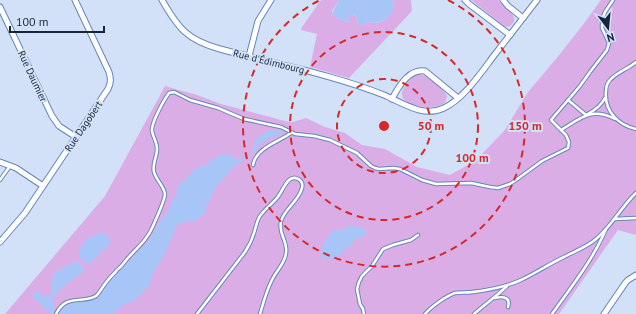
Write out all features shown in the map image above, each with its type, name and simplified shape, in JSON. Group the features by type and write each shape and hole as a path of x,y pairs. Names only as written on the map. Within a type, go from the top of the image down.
{"street":[{"name":"Rue Dagobert","path":"0,242 25,213 108,89 111,80 110,72 75,0"},
{"name":"Rue d'Édimbourg","path":"162,0 180,28 197,41 214,48 338,79 416,109 428,112 442,109 452,103 473,83 537,0"},
{"path":"248,56 258,21 271,0"},
{"path":"465,0 510,35"},
{"path":"503,0 523,18"},
{"name":"Rue Daumier","path":"0,7 52,116 59,126 76,137"},
{"path":"392,99 408,77 413,72 420,70 425,71 458,98"},
{"path":"0,162 19,170 43,186"},
{"path":"604,314 626,282 636,275"}],"lane":[{"path":"57,312 60,307 66,303 97,295 109,278 145,241 151,231 165,196 153,170 157,150 152,129 154,119 169,93 174,92 190,100 218,108 244,119 281,127 291,133 330,140 357,153 370,166 375,168 393,168 436,184 471,183 498,188 510,184 542,161 568,148 569,140 566,135 550,120 580,86 607,50 609,43 602,28 602,24 605,12 613,0"},
{"path":"561,130 596,110 604,101 607,84 610,80 618,73 636,62"},
{"path":"605,96 606,104 617,121"},
{"path":"568,100 586,115"},
{"path":"586,115 595,113 608,116 636,129"},
{"path":"253,165 257,156 262,151 291,133"},
{"path":"0,180 10,165"},
{"path":"197,314 245,252 254,235 259,216 276,198 289,180 296,178 303,183 300,194 282,219 280,226 280,231 287,252 285,259 270,282 260,314"},
{"path":"425,314 428,310 454,293 476,292 508,285 526,278 586,246 597,239 636,193"},
{"path":"615,219 636,218"},
{"path":"552,314 587,263 603,238 608,227"},
{"path":"364,314 360,304 358,289 358,282 362,276 372,266 383,249 411,240 418,236"},
{"path":"474,314 508,285"},
{"path":"494,298 506,298 509,303 508,307"}],"shaded area":[{"path":"321,0 339,0 332,13 339,19 349,22 349,15 356,16 359,25 363,25 368,22 379,23 383,21 390,14 394,0 411,0 412,11 349,78 310,67 317,34 301,30"},
{"path":"471,0 498,0 514,17 513,23 507,27 504,26"},
{"path":"601,0 636,0 636,235 618,230 559,314 5,314 105,196 165,86 197,95 221,104 285,121 293,122 306,118 325,127 345,133 362,145 385,149 417,167 450,175 475,161 505,130 528,92 556,59"},
{"path":"420,74 439,86 445,93 447,96 443,104 433,107 419,106 407,102 403,98 402,93 407,83 414,76"}],"water":[{"path":"339,0 394,0 394,6 389,17 383,21 376,23 368,22 363,25 359,25 356,16 349,15 349,22 339,19 332,13"},
{"path":"270,130 285,132 266,140 258,146 255,152 234,166 216,187 205,207 205,213 195,221 186,221 178,224 164,256 153,272 150,284 136,299 121,306 113,314 51,314 33,297 34,292 36,291 45,297 48,297 51,293 53,275 76,261 85,268 55,296 53,302 54,307 59,313 65,306 77,301 97,299 110,281 150,239 160,221 167,213 181,182 197,168 207,164 221,154 226,154 238,160 248,156 252,152 255,143 261,134"},
{"path":"349,226 363,228 366,230 366,235 355,239 352,246 346,248 342,254 337,257 324,259 321,255 321,248 327,238 334,230 344,229"},
{"path":"103,233 109,238 110,244 89,264 85,262 80,258 79,251 92,236"}]}
